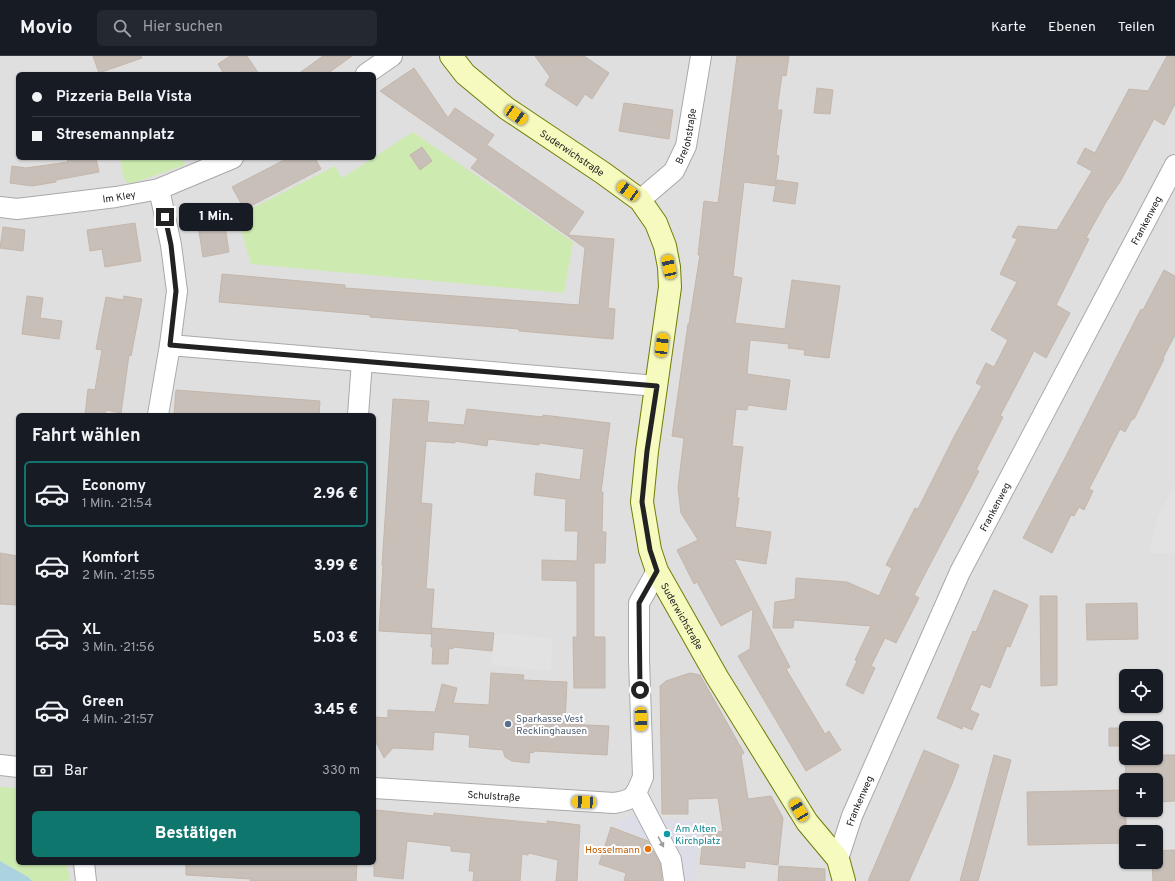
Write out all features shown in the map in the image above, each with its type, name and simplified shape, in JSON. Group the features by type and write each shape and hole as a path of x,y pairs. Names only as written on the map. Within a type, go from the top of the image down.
{"main road":[{"name":"Suderwichstraße","path":"451,56 465,74 506,108 603,173 640,200 656,223 665,246 669,267 670,287 647,451 642,502 650,550 657,571 717,677 807,822 838,860 844,881"}],"street":[{"path":"369,72 392,56"},
{"name":"Brelohstraße","path":"640,200 674,170 686,146 701,56"},
{"name":"Im Kley","path":"0,207 17,209 101,199 159,189 228,160"},
{"name":"Frankenweg","path":"838,860 852,816 960,572 1175,164"},
{"path":"158,413 170,345 176,291 171,245 159,189"},
{"path":"170,345 657,386"},
{"path":"358,413 362,361"},
{"path":"657,571 639,603 639,660 643,777 636,793 671,860 674,881"},
{"path":"0,765 16,767"},
{"name":"Schulstraße","path":"376,788 614,803 628,801 636,793"},
{"path":"84,865 86,881"}],"shaded area":[{"path":"0,56 1175,56 1175,881 0,881"},
{"path":"1175,485 1175,553 1149,553 1158,517"},
{"path":"494,633 552,638 551,671 491,665"},
{"name":"Am Alten Kirchplatz","path":"647,791 661,818 700,822 696,873 697,881 668,881 657,844 613,825 643,808"}],"green space":[{"path":"413,132 573,242 564,293 251,264 237,216 335,166 342,178 370,160 376,160 376,156"},
{"path":"120,160 183,160 185,165 133,183 127,183 123,176"},
{"path":"0,787 16,788 16,865 67,865 70,881 32,881 28,877 0,861"}],"water":[{"path":"0,861 28,877 32,881 0,881"}],"building":[{"path":"93,56 141,56 142,58 102,72 99,72"},
{"path":"230,56 247,56 258,72 223,72 218,64"},
{"path":"323,56 352,56 330,72 301,72"},
{"path":"535,56 584,56 609,73 592,99 585,94 577,106 545,85 550,77"},
{"path":"737,56 789,56 786,76 782,75 777,110 782,110 776,155 779,156 775,186 744,182 733,276 742,278 735,323 785,329 792,280 840,286 829,358 804,355 805,350 788,348 789,344 750,340 747,374 790,380 786,410 748,405 747,410 736,409 732,446 743,447 735,527 771,532 766,564 734,559 790,667 786,669 825,734 829,731 841,750 806,771 738,656 750,649 753,609 721,626 697,582 694,584 677,550 698,540 681,513 678,488 684,438 672,436 688,324 700,255 698,255 704,201 718,203"},
{"path":"1167,56 1175,56 1175,104 1164,125 1154,119 1120,182 1106,202 1086,238 1089,239 1056,305 1070,313 1046,358 1034,351 1000,416 1003,417 976,470 979,471 914,595 919,598 896,643 885,638 871,666 875,668 863,694 846,685 857,661 855,660 871,626 794,620 793,628 773,628 775,602 795,599 796,578 847,582 879,596 892,568 886,565 915,508 918,509 955,435 982,386 976,383 986,363 994,367 1008,340 991,330 1017,282 1000,274 1017,239 1012,237 1018,226 1057,230 1092,171 1077,163 1085,148 1095,153 1129,89 1148,91"},
{"path":"414,68 448,118 455,108 494,135 487,145 584,212 568,235 614,239 608,308 615,309 613,339 219,302 222,274 345,285 345,288 579,305 585,248 471,168 478,159 380,91"},
{"path":"817,88 833,90 830,114 814,113"},
{"path":"624,103 673,110 669,139 619,131"},
{"path":"422,147 432,161 420,170 410,155"},
{"path":"68,160 96,160 99,172 32,186 10,183 12,166 26,168 68,162"},
{"path":"284,160 316,160 321,169 224,220 229,252 203,257 196,212 242,205 232,187"},
{"path":"777,180 798,183 795,204 773,201"},
{"path":"135,223 141,261 105,267 102,249 90,251 87,230"},
{"path":"3,227 25,230 23,251 0,248"},
{"path":"1164,270 1175,276 1175,335 1134,419 1132,419 1125,432 1120,429 1089,489 1093,491 1084,510 1079,507 1074,516 1071,515 1052,553 1023,538 1141,309 1143,310"},
{"path":"27,296 43,298 40,318 62,321 59,339 22,334"},
{"path":"124,296 142,299 131,356 129,355 121,413 106,410 105,413 85,413 88,389 95,390 102,350 96,349 106,297 123,300"},
{"path":"176,390 320,401 319,413 174,413"},
{"path":"393,399 429,401 427,422 464,425 467,409 543,417 543,415 610,423 601,492 603,492 602,532 606,532 605,563 594,563 594,637 605,637 605,688 574,688 573,637 577,637 577,581 542,580 542,560 577,561 578,531 565,531 566,499 534,495 536,473 580,480 584,449 539,443 539,445 488,439 487,446 455,441 455,443 426,441 421,503 432,504 426,589 434,589 431,634 379,631"},
{"path":"0,553 16,556 16,605 0,604"},
{"path":"994,590 1028,605 1010,647 1007,646 990,688 981,684 970,710 979,714 972,730 963,726 962,729 937,718 973,631 976,632"},
{"path":"1040,596 1057,596 1057,685 1041,686"},
{"path":"1137,603 1138,639 1087,640 1086,604"},
{"path":"432,628 494,633 492,651 453,647 453,649 449,648 448,664 432,664"},
{"path":"491,673 524,675 523,680 567,682 565,724 609,726 607,755 534,751 533,753 530,752 529,763 512,761 505,757 503,750 469,747 470,735 434,732 433,750 393,748 384,758 376,744 376,717 388,718 388,710 435,712 442,684 457,688 453,703 489,705"},
{"path":"690,673 700,675 744,753 741,755 748,799 771,796 783,818 778,865 745,861 745,868 700,864 704,830 723,832 718,798 688,799 688,814 662,814 660,686 666,681"},
{"path":"1109,728 1119,728 1119,746 1109,746"},
{"path":"924,750 959,765 952,784 909,881 868,881"},
{"path":"994,755 1011,760 978,881 960,881"},
{"path":"1163,755 1175,755 1175,801 1163,802 1163,773 1126,773 1125,765 1163,765"},
{"path":"1119,790 1119,817 1126,817 1126,825 1119,825 1119,843 1028,845 1027,792"},
{"path":"376,810 434,816 434,813 547,824 547,821 580,825 577,881 556,881 558,860 529,853 528,855 522,854 520,881 473,881 474,871 469,871 471,853 451,851 451,846 407,841 403,879 374,876 374,865 376,865"},
{"path":"611,827 648,841 660,864 662,881 624,881 626,873 599,864"},
{"path":"1175,850 1175,881 1153,881 1152,869 1163,869 1163,851"},
{"path":"186,865 357,865 356,881 250,881 251,879 186,875"},
{"path":"779,866 825,869 825,881 778,881"}],"place":[{"name":"Sparkasse Vest Recklinghausen","path":"508,724"},
{"name":"Am Alten Kirchplatz","path":"667,834"},
{"name":"Hosselmann","path":"648,849"}],"route":[{"path":"165,217 171,245 176,291 170,345 657,386 647,451 642,502 650,550 657,571 639,603 640,690"}]}
